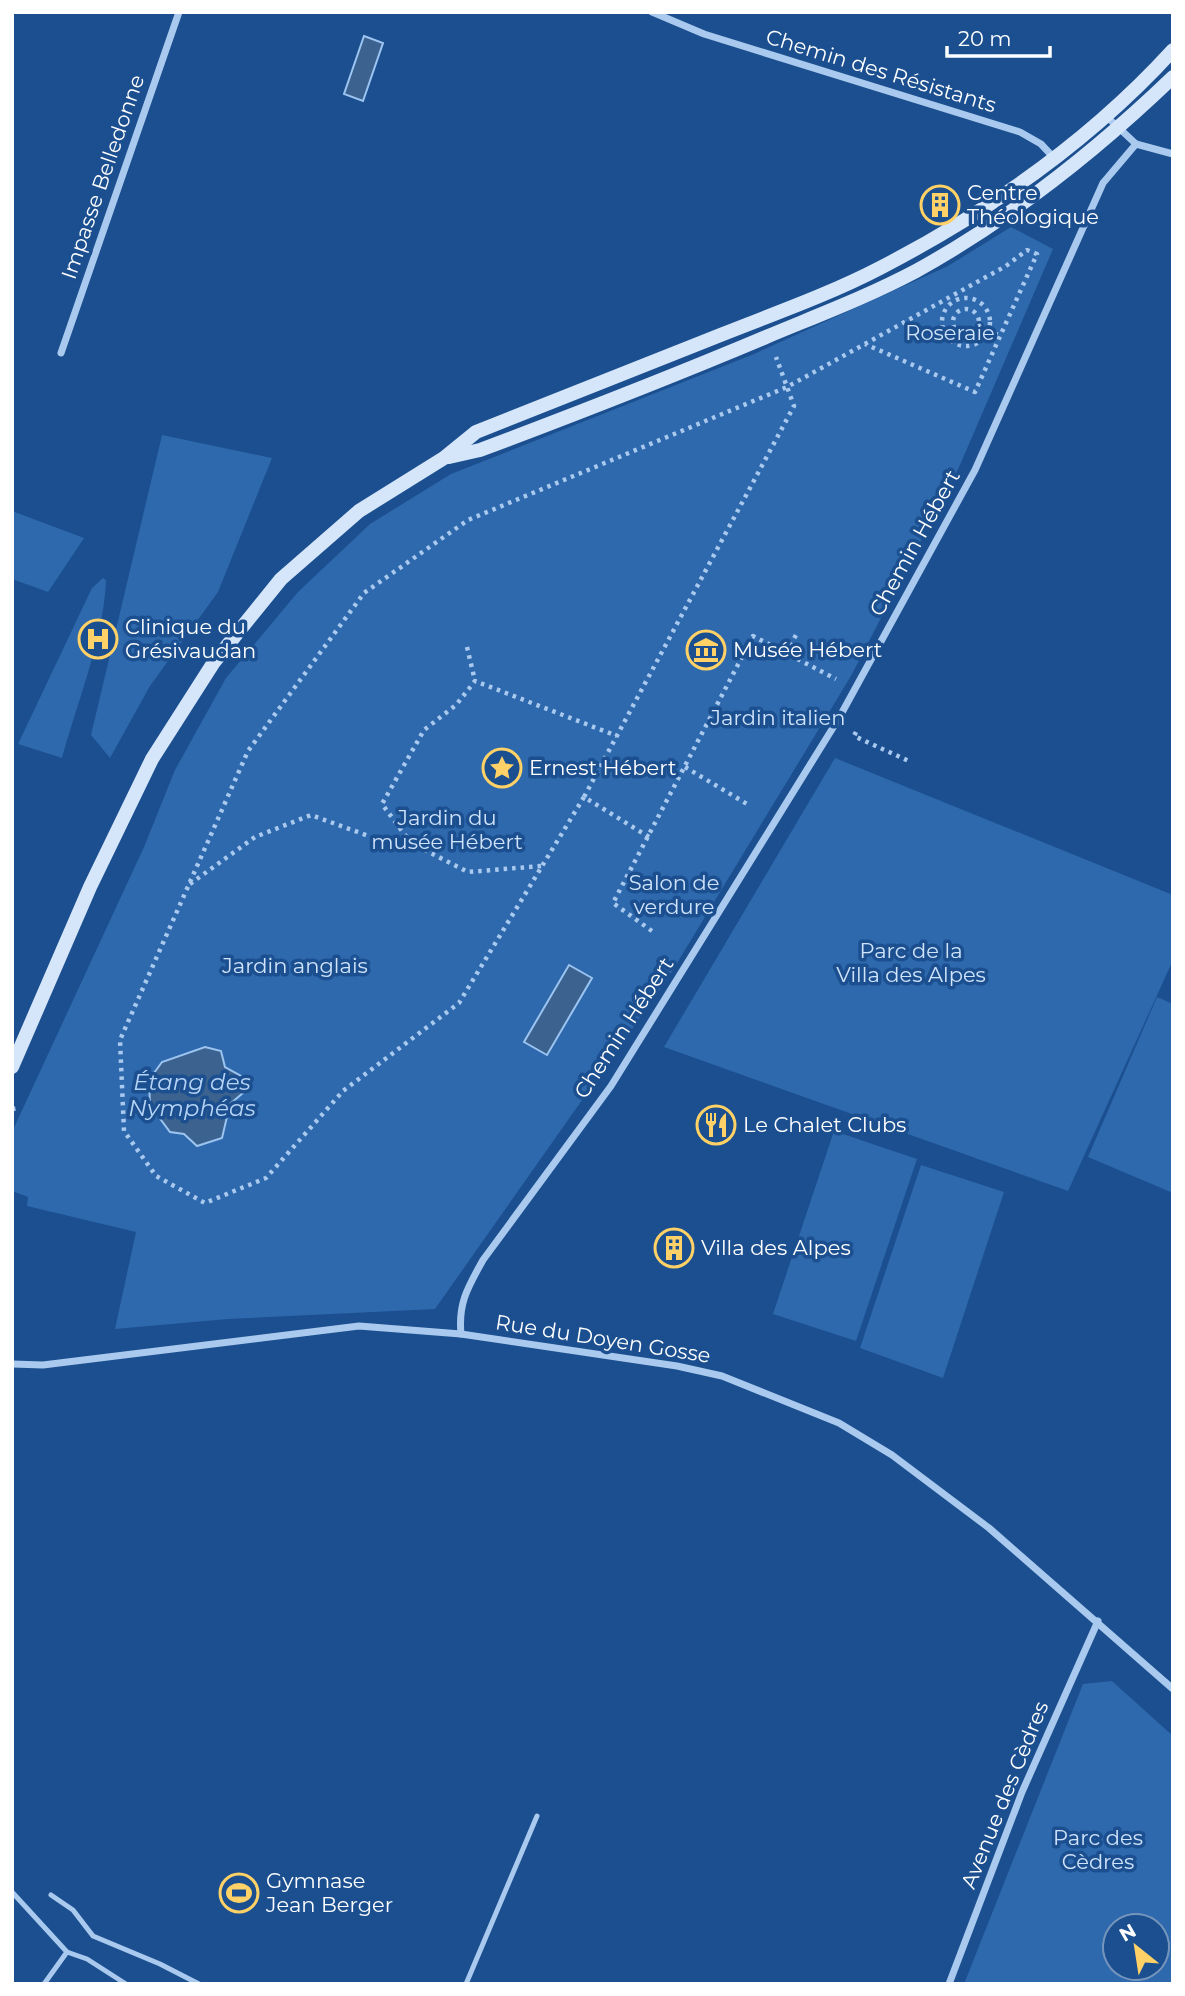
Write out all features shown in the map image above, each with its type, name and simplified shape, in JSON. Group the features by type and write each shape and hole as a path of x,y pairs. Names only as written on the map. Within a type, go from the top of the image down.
{"street":[{"name":"Impasse Belledonne","path":"61,353 178,12"},
{"name":"Chemin des Résistants","path":"652,12 704,34 1020,132 1041,144 1054,158"},
{"path":"12,1067 90,887 152,759 214,662 281,579 359,511 444,458 476,432 815,298 879,269 962,221 1054,158 1106,116 1173,50"},
{"path":"444,458 480,450 666,379 858,300 917,271 1005,214 1114,133 1173,77"},
{"path":"1106,116 1114,133 1136,145 1173,154"},
{"name":"Chemin Hébert","path":"461,1334 459,1312 467,1289 483,1260 611,1086 855,688 975,470 1103,183 1136,145"},
{"name":"Rue du Doyen Gosse","path":"12,1364 43,1365 359,1326 461,1334 677,1366 722,1376 839,1423 892,1455 989,1528 1173,1689"},
{"name":"Avenue des Cèdres","path":"949,1984 1022,1792 1098,1621"}],"lane":[{"path":"466,1984 537,1816"},
{"path":"12,1892 67,1952 87,1959 126,1984"},
{"path":"51,1895 73,1910 93,1936 199,1984"},
{"path":"44,1984 67,1952"}],"path":[{"path":"769,336 788,387 794,406 584,797 460,1003 343,1091 265,1178 205,1203 156,1175 124,1131 120,1040 248,751 364,593 468,520 788,387 865,344 945,303 1027,250 1037,254 975,392 865,344"},
{"path":"960,298 974,298 985,305 991,317 989,331 981,342 966,347 952,343 943,332 941,317 945,303 960,298"},
{"path":"971,309 978,316 979,326 972,334 962,335 954,328 953,318 960,310 971,309"},
{"path":"979,326 1000,336"},
{"path":"786,653 796,635"},
{"path":"652,931 613,903 752,636 855,688"},
{"path":"467,648 475,681"},
{"path":"475,681 617,736"},
{"path":"411,843 382,804 424,730 456,705 475,681"},
{"path":"860,727 855,736 911,762"},
{"path":"685,767 747,804"},
{"path":"584,797 649,836"},
{"path":"189,884 255,838 311,815 374,838 411,843 468,872 542,866"}],"green space":[{"name":"Jardin du musée Hébert","path":"1011,227 1053,249 960,465 851,676 668,978 435,1309 228,1319 115,1329 136,1232 27,1206 28,1197 12,1191 12,1132 144,847 175,770 226,678 298,592 370,524 451,474 754,354 948,266"},
{"path":"162,435 272,458 218,592 150,686 110,758 91,735"},
{"path":"12,511 84,538 48,592 12,579"},
{"path":"103,578 106,580 100,624 62,758 18,744 92,588"},
{"name":"Parc de la Villa des Alpes","path":"835,758 1173,895 1173,960 1068,1191 664,1047"},
{"path":"1157,997 1173,1004 1173,1193 1088,1157"},
{"path":"834,1131 917,1159 856,1341 773,1314"},
{"path":"921,1165 1004,1192 943,1378 860,1348"},
{"name":"Parc des Cèdres","path":"1112,1681 1173,1736 1173,1984 964,1984 1083,1684"}],"water":[{"path":"364,36 383,43 363,101 344,94"},
{"path":"569,965 592,978 547,1055 524,1042"},
{"name":"Étang des Nymphéas","path":"205,1047 221,1051 225,1067 241,1076 244,1092 230,1104 222,1138 197,1146 184,1134 170,1132 150,1105 149,1080 162,1062"}],"place":[{"name":"Centre Théologique","path":"940,205"},
{"name":"Clinique du Grésivaudan","path":"98,639"},
{"name":"Musée Hébert","path":"706,650"},
{"name":"Ernest Hébert","path":"502,768"},
{"name":"Le Chalet Clubs","path":"716,1125"},
{"name":"Villa des Alpes","path":"674,1248"},
{"name":"Gymnase Jean Berger","path":"239,1893"}],"park label":[{"name":"Roseraie","path":"950,333"},
{"name":"Jardin italien","path":"778,718"},
{"name":"Salon de verdure","path":"674,895"},
{"name":"Jardin anglais","path":"295,966"}]}
